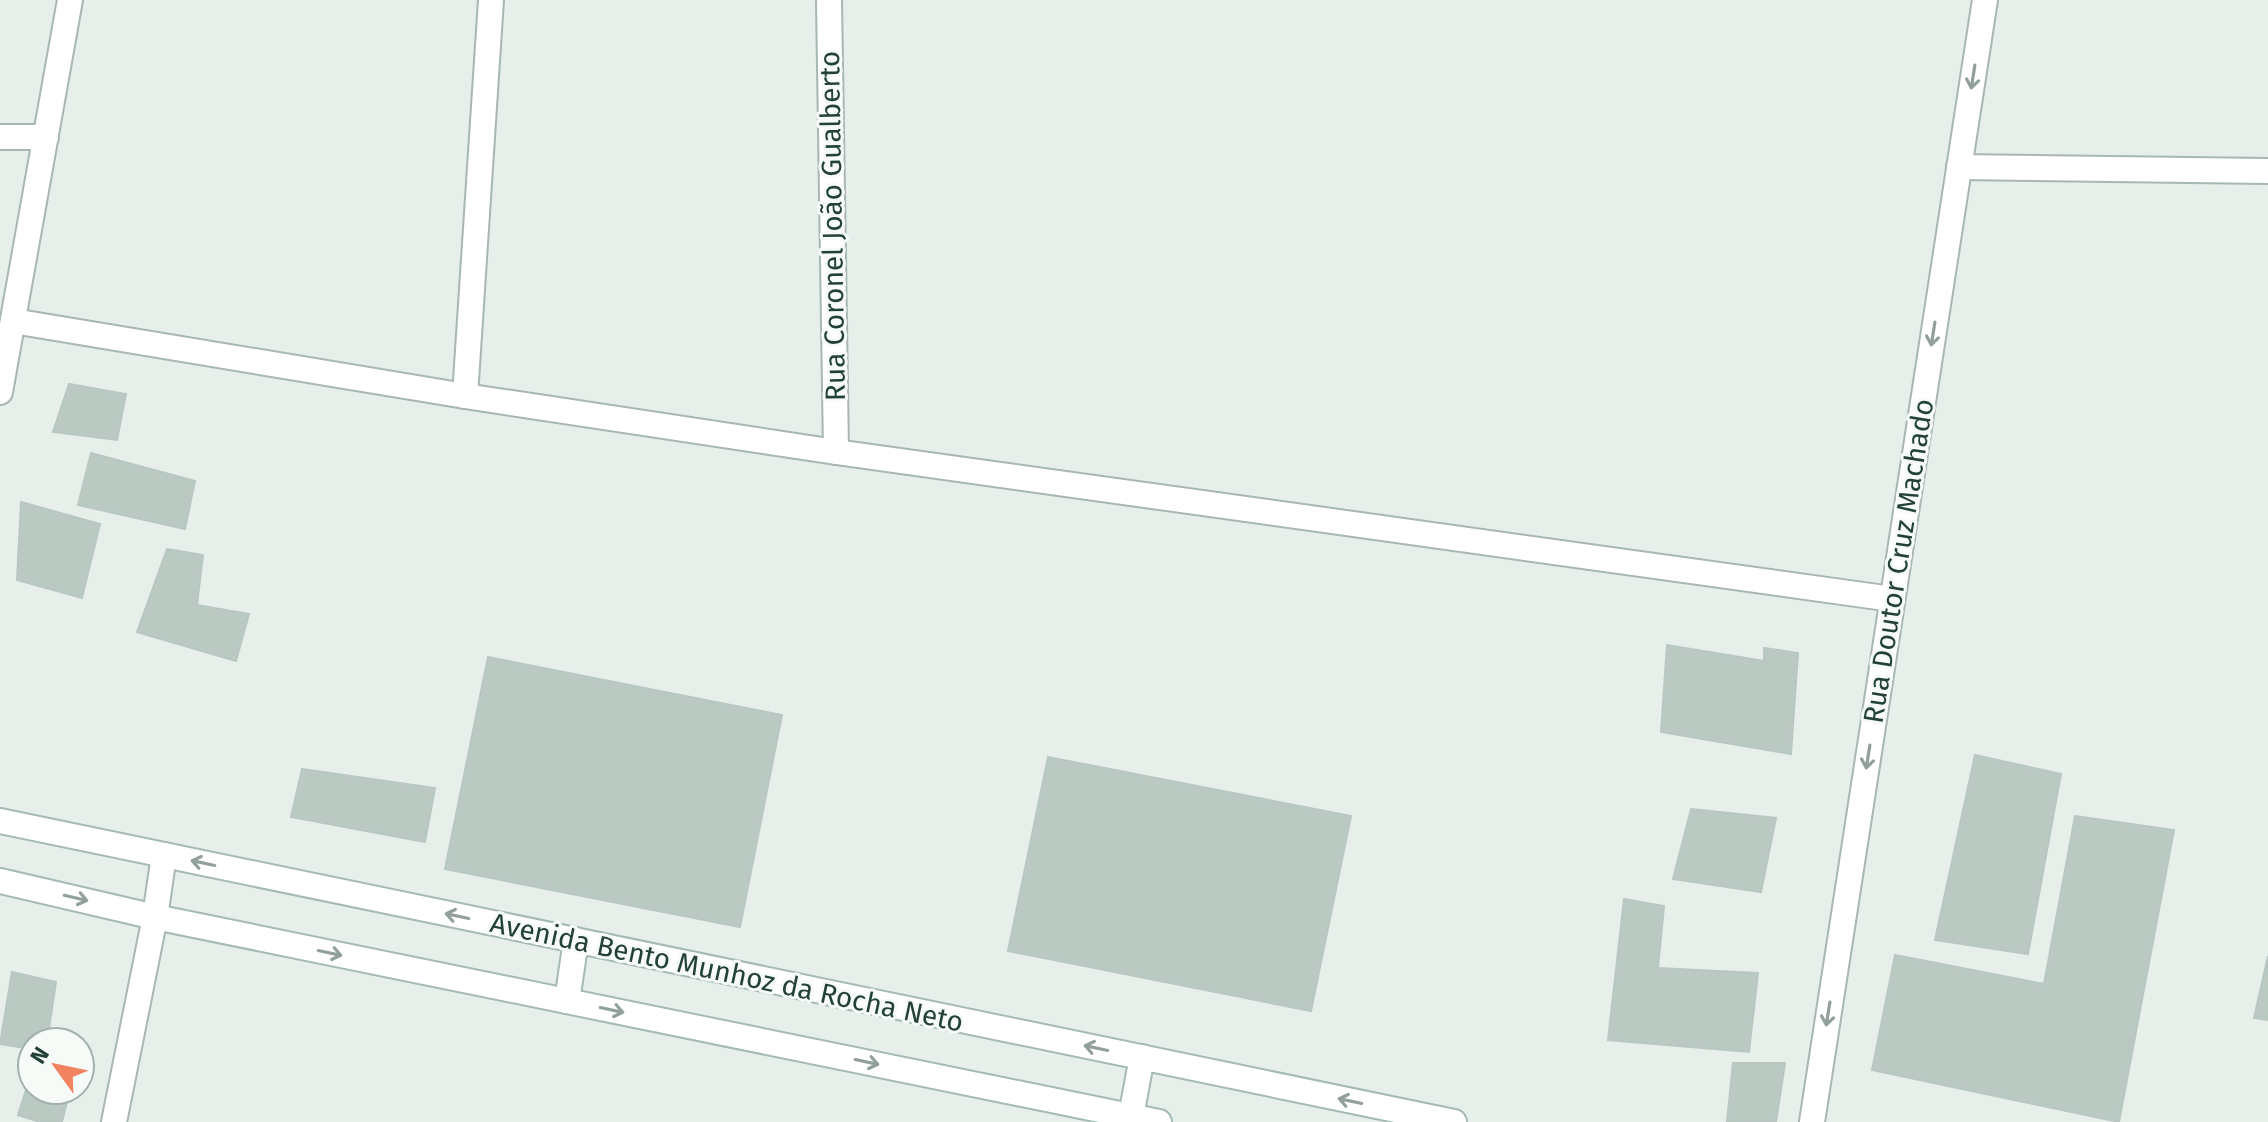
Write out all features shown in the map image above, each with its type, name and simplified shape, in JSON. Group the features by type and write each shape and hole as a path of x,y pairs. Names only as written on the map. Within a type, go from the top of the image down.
{"street":[{"path":"0,392 70,0"},
{"path":"465,396 491,0"},
{"name":"Rua Coronel João Gualberto","path":"829,0 836,452"},
{"name":"Rua Doutor Cruz Machado","path":"1812,1122 1985,0"},
{"path":"0,137 46,137"},
{"path":"1959,167 2268,171"},
{"path":"13,321 465,396 836,452 1892,599"},
{"name":"Avenida Bento Munhoz da Rocha Neto","path":"0,821 1454,1122"},
{"path":"114,1122 155,917 164,855"},
{"name":"Avenida Bento Munhoz da Rocha Neto","path":"0,881 155,917 1159,1122"},
{"path":"567,1001 576,940"},
{"path":"1131,1116 1142,1057"}],"building":[{"path":"69,384 126,394 117,440 53,432"},
{"path":"91,453 195,481 185,529 78,505"},
{"path":"21,502 100,524 82,598 17,580"},
{"path":"167,549 203,555 197,605 249,614 236,661 137,632"},
{"path":"1667,645 1764,661 1764,648 1798,653 1791,754 1661,732"},
{"path":"488,657 782,715 740,927 445,869"},
{"path":"1975,755 2061,774 2028,954 1935,940"},
{"path":"1048,757 1351,816 1311,1011 1008,951"},
{"path":"302,769 435,788 425,842 291,817"},
{"path":"1691,809 1776,818 1761,892 1673,879"},
{"path":"2075,816 2174,830 2119,1122 1872,1070 1895,955 2044,984"},
{"path":"1624,899 1664,906 1658,968 1758,973 1749,1052 1608,1040"},
{"path":"2268,956 2268,1020 2254,1018"},
{"path":"12,972 56,982 49,1026 16,1026 16,1046 0,1044"},
{"path":"1733,1063 1785,1063 1776,1122 1727,1121"},
{"path":"21,1106 66,1106 62,1122 40,1122 18,1115"}]}
